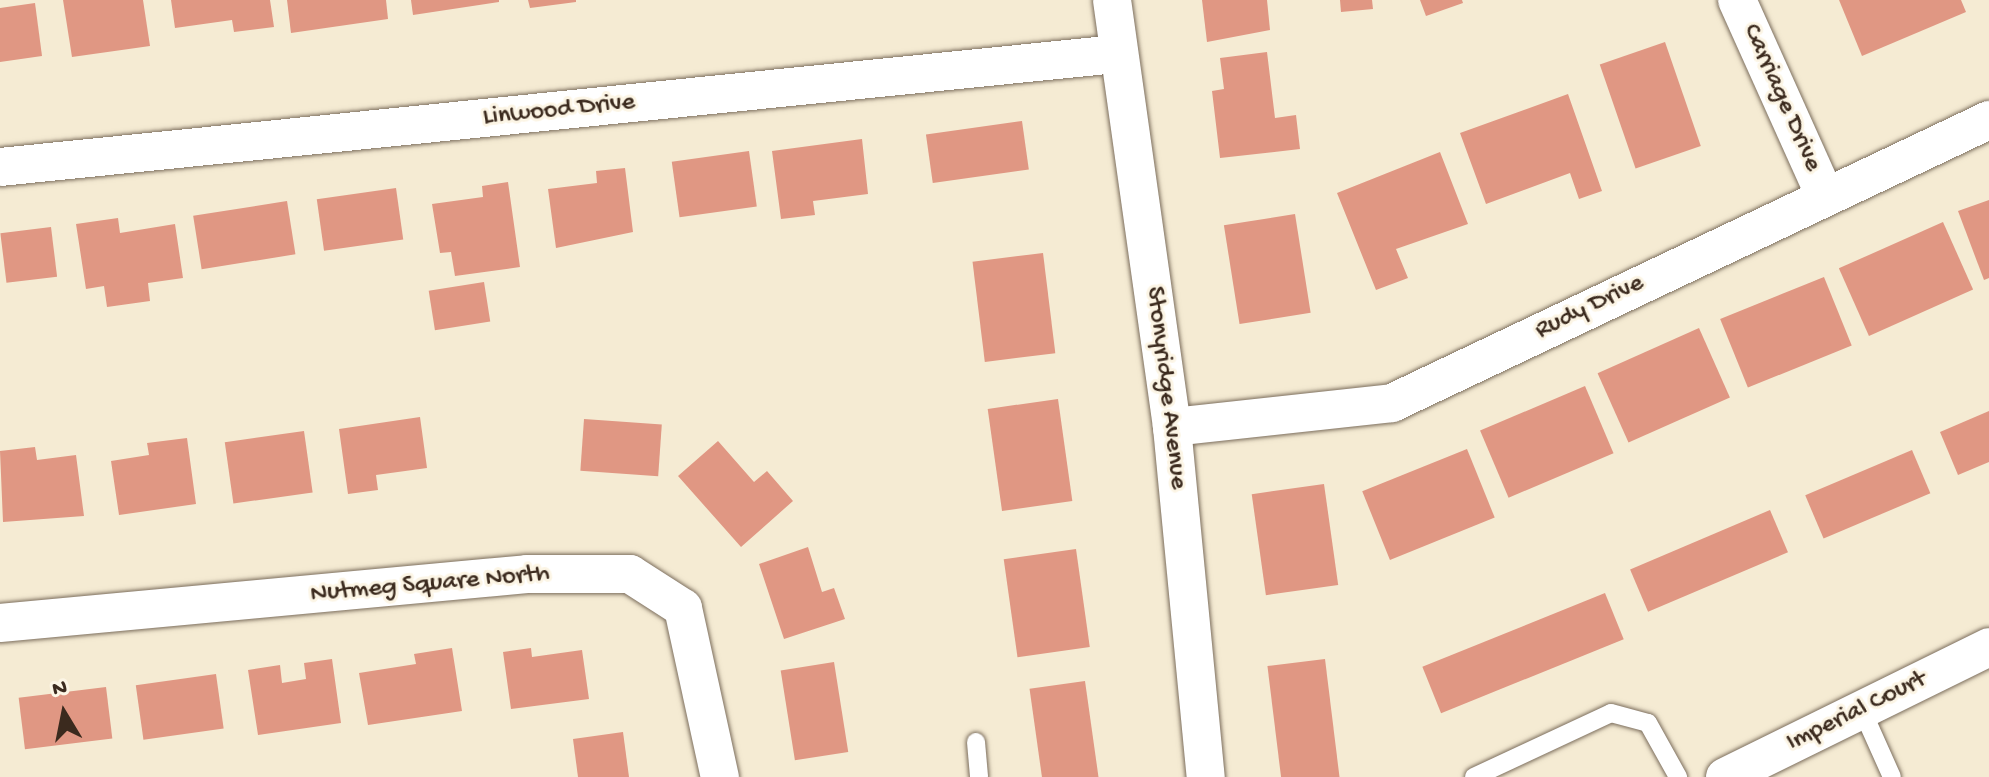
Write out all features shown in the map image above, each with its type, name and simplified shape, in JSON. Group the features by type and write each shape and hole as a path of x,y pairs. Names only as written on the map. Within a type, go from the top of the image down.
{"street":[{"name":"Stonyridge Avenue","path":"1112,0 1117,54 1172,427 1206,777"},
{"name":"Carriage Drive","path":"1737,0 1825,196"},
{"name":"Linwood Drive","path":"0,167 1117,54"},
{"name":"Rudy Drive","path":"1172,427 1392,403 1989,120"},
{"name":"Nutmeg Square North","path":"0,623 527,574 630,574 683,608 720,775"},
{"name":"Imperial Court","path":"1731,776 1989,647"}],"lane":[{"path":"1862,710 1892,777"},
{"path":"1474,777 1611,713 1648,723 1678,777"},
{"path":"976,742 979,777"}],"building":[{"path":"63,0 143,0 150,46 72,57"},
{"path":"171,0 270,0 274,27 234,32 232,20 175,28"},
{"path":"287,0 386,0 388,19 291,33"},
{"path":"411,0 499,0 499,2 413,15"},
{"path":"528,0 576,0 576,2 530,8"},
{"path":"1202,0 1267,0 1270,30 1207,42"},
{"path":"1340,0 1372,0 1373,9 1341,12"},
{"path":"1420,0 1462,0 1463,3 1426,16"},
{"path":"1839,0 1961,0 1966,12 1862,56"},
{"path":"35,3 42,56 0,62 0,8"},
{"path":"1665,42 1701,146 1636,168 1600,64"},
{"path":"1267,52 1275,118 1296,115 1300,149 1220,158 1212,91 1224,89 1220,58"},
{"path":"1568,94 1602,191 1579,199 1570,173 1486,204 1460,133"},
{"path":"1022,121 1029,170 933,183 926,134"},
{"path":"862,139 868,194 813,201 815,215 781,219 772,151"},
{"path":"749,151 757,206 680,217 672,162"},
{"path":"1440,152 1468,224 1396,249 1408,278 1376,290 1337,193"},
{"path":"625,168 633,232 556,248 548,189 597,183 596,171"},
{"path":"508,182 520,267 455,276 451,252 440,253 432,204 483,197 482,186"},
{"path":"396,188 403,239 324,251 317,199"},
{"path":"1989,200 1989,278 1984,280 1958,211"},
{"path":"287,201 295,254 202,269 193,216"},
{"path":"1295,214 1311,313 1240,324 1224,225"},
{"path":"118,218 120,233 175,224 183,278 148,283 150,301 107,307 104,286 86,289 76,224"},
{"path":"1943,222 1973,290 1869,336 1839,268"},
{"path":"51,227 57,277 6,283 0,233"},
{"path":"1043,253 1055,353 985,362 973,262"},
{"path":"1824,277 1852,346 1748,388 1720,319"},
{"path":"484,282 490,322 435,330 429,291"},
{"path":"1699,328 1730,397 1629,443 1598,373"},
{"path":"1585,386 1614,453 1509,498 1480,431"},
{"path":"1058,399 1072,501 1002,511 988,409"},
{"path":"1989,411 1989,462 1958,475 1940,432"},
{"path":"420,417 427,468 376,475 378,490 348,494 339,429"},
{"path":"584,419 662,424 658,476 580,471"},
{"path":"304,431 313,492 233,504 225,442"},
{"path":"187,438 196,504 119,515 111,461 149,455 147,443"},
{"path":"718,441 754,482 767,471 793,501 741,547 678,476"},
{"path":"35,447 37,460 76,455 84,516 3,522 0,451"},
{"path":"1467,449 1495,518 1390,560 1362,491"},
{"path":"1912,450 1930,493 1824,539 1805,495"},
{"path":"1324,484 1338,585 1266,595 1252,494"},
{"path":"1770,510 1788,552 1648,612 1630,569"},
{"path":"808,547 822,592 834,588 845,619 784,639 759,564"},
{"path":"1076,549 1090,647 1017,657 1004,559"},
{"path":"1605,593 1624,639 1441,713 1422,667"},
{"path":"452,648 462,711 368,725 359,673 416,664 414,654"},
{"path":"531,648 532,657 582,650 589,699 511,709 503,652"},
{"path":"332,659 341,723 258,735 248,670 280,665 282,683 306,679 304,663"},
{"path":"1325,659 1339,777 1281,777 1267,666"},
{"path":"834,662 848,752 795,760 781,670"},
{"path":"216,674 224,728 143,740 136,685"},
{"path":"1085,681 1098,777 1042,777 1030,689"},
{"path":"106,687 112,739 25,749 19,698"},
{"path":"623,732 629,777 578,777 573,739"}]}
